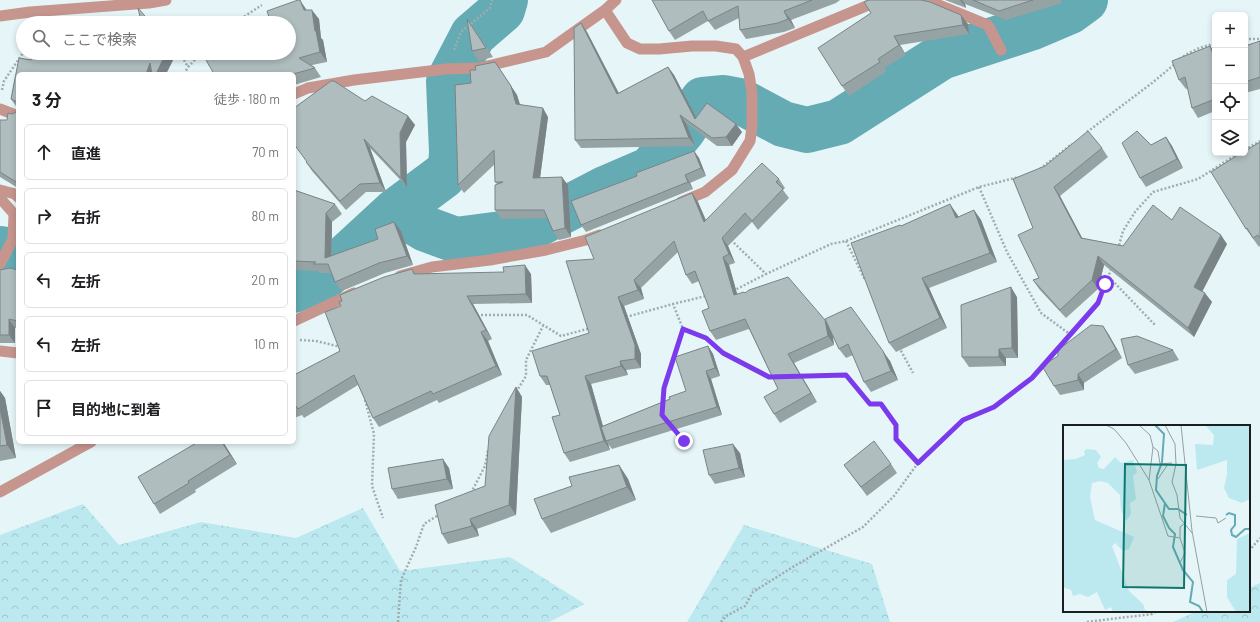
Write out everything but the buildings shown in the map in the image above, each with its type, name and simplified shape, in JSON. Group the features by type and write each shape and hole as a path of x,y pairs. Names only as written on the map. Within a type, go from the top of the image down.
{"street":[{"path":"0,16 149,3 166,0"},
{"path":"296,93 308,88 354,80 449,69 479,68 546,52 605,10 616,0"},
{"path":"743,57 881,0"},
{"path":"916,0 939,5 988,25 1001,50"},
{"path":"605,10 627,43 640,49 692,46 716,46 736,49 743,57 749,74 752,93 752,127 750,141 732,170 705,192 670,206"},
{"path":"0,109 16,115"},
{"path":"0,190 16,195"},
{"path":"0,198 14,214 13,239 0,264"},
{"path":"388,279 432,267 490,260 546,250 586,240 606,232"},
{"path":"296,320 366,288"},
{"path":"0,351 16,353"},
{"path":"0,492 87,444"}],"path":[{"path":"449,69 461,32 490,8 492,0"},
{"path":"245,16 262,5"},
{"path":"1248,39 1260,39"},
{"path":"1084,135 1152,83 1184,55 1202,46 1212,44"},
{"path":"1,96 4,81 18,60"},
{"path":"184,60 188,67"},
{"path":"185,72 195,60"},
{"path":"1034,173 1078,140"},
{"path":"1248,148 1260,142"},
{"path":"1117,251 1123,231 1135,212 1153,192 1198,179 1234,156"},
{"path":"728,292 830,244 846,241 979,188 1020,177"},
{"path":"979,188 1007,252 1041,313 1071,335"},
{"path":"729,238 766,274"},
{"path":"846,241 867,283"},
{"path":"721,622 726,616 745,606 753,592 796,565 863,527 894,496 918,463 963,420 994,407 1032,378 1098,303 1113,264"},
{"path":"1109,277 1156,326"},
{"path":"620,319 713,294"},
{"path":"663,408 664,388 683,329 673,304"},
{"path":"472,315 527,315 561,336 598,326"},
{"path":"514,396 526,376 526,360 543,326"},
{"path":"683,329 706,338 723,353 736,360 769,377 776,377"},
{"path":"296,339 316,341 348,348"},
{"path":"898,345 913,373"},
{"path":"799,376 846,375 870,404 881,404 896,425 896,439 918,463"},
{"path":"364,396 374,434 372,486 384,518"},
{"path":"671,426 684,441"},
{"path":"470,494 485,466 489,444"},
{"path":"398,622 401,580 416,547 424,524 444,511"},
{"path":"1250,550 1260,538"},
{"path":"1087,622 1152,614 1155,612"}],"green space":[{"path":"83,504 119,545 201,522 296,538 363,508 400,571 510,557 585,604 549,622 0,622 0,535"},
{"path":"744,525 872,564 890,622 687,622"},
{"path":"1260,583 1260,622 1173,622 1195,612 1250,612 1250,588"}],"waterway":[{"path":"296,289 321,280 396,211 443,176 451,167 452,152 449,81 473,35 502,10 505,0"},
{"path":"396,211 426,229 456,240 524,231 607,188 651,169 682,131 703,100 724,98 740,101 783,124 807,130 839,122 941,57 1030,28 1070,11 1085,0"},
{"path":"0,249 16,252"}],"route":[{"path":"684,441 662,415 664,388 683,329 706,338 723,353 769,377 846,375 870,404 881,404 896,425 896,439 918,463 963,420 994,407 1032,378 1098,303 1105,284"}]}
